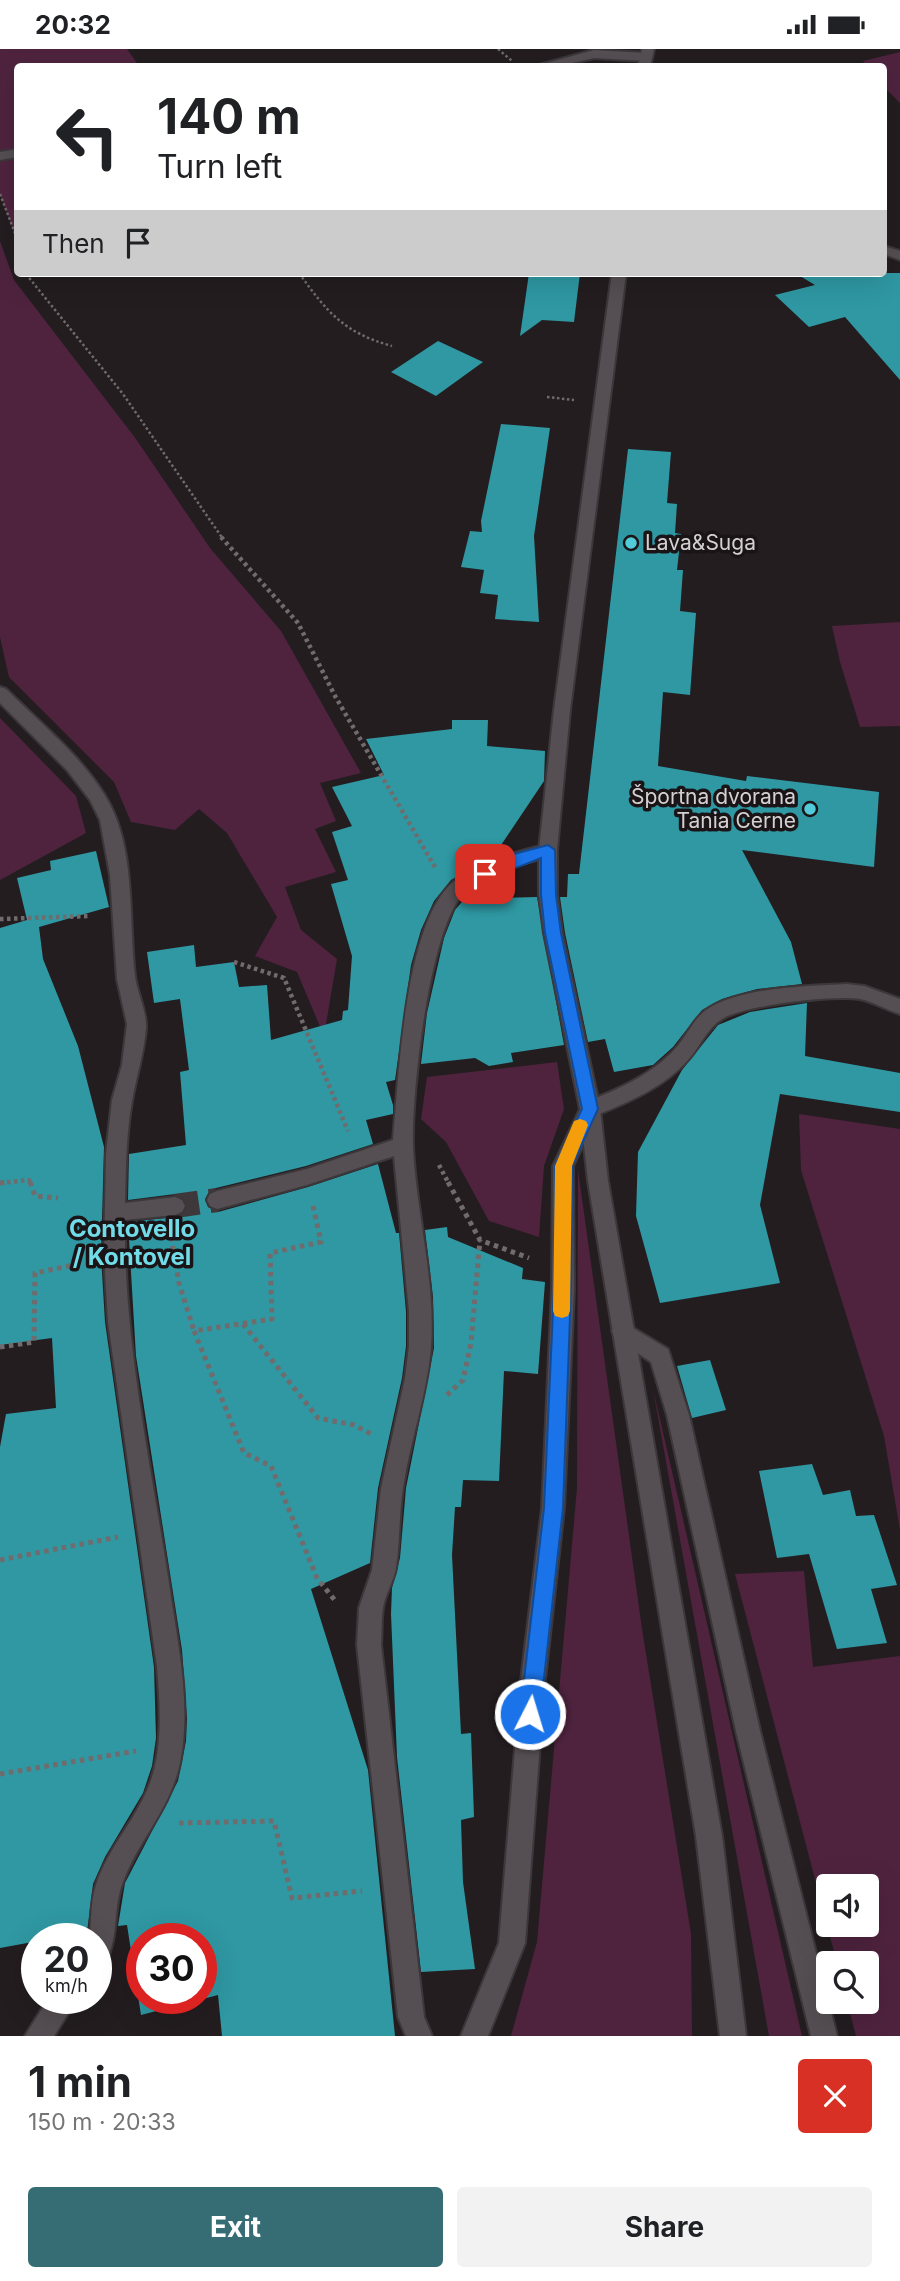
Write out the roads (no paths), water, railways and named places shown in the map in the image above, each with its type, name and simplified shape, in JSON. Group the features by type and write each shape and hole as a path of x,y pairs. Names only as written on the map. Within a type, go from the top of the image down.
{"street":[{"path":"555,63 594,54 646,58"},
{"path":"618,277 562,710 548,850 548,895 553,933 590,1109 598,1181 709,1836 733,2036"},
{"path":"0,693 73,766 97,797 110,820 119,875 126,979 137,1024 132,1065 122,1100 116,1154 117,1212 114,1256 119,1322 169,1667 173,1724 168,1769 141,1824 119,1858 106,1890 104,1923"},
{"path":"419,2036 411,2017 369,1645 371,1608 384,1570 392,1487 420,1346 420,1311 404,1134 419,994 436,920 458,887 519,858 548,850"},
{"path":"474,2036 512,1943 532,1689 553,1508 563,1263 563,1166 590,1109 622,1097 669,1068 702,1025 718,1011 748,1003 859,992 900,1007"},
{"path":"217,1200 307,1177 360,1159 404,1134"},
{"path":"117,1212 170,1207"},
{"path":"623,1331 660,1356 678,1415 748,1731 824,2036"},
{"path":"38,2036 53,2014"}],"tunnel":[{"path":"175,1206 217,1200"}],"place":[{"name":"Lava&Suga","path":"631,543"},
{"name":"Športna dvorana Tania Cerne","path":"810,809"}],"district":[{"name":"Contovello / Kontovel","path":"132,1243"}]}
